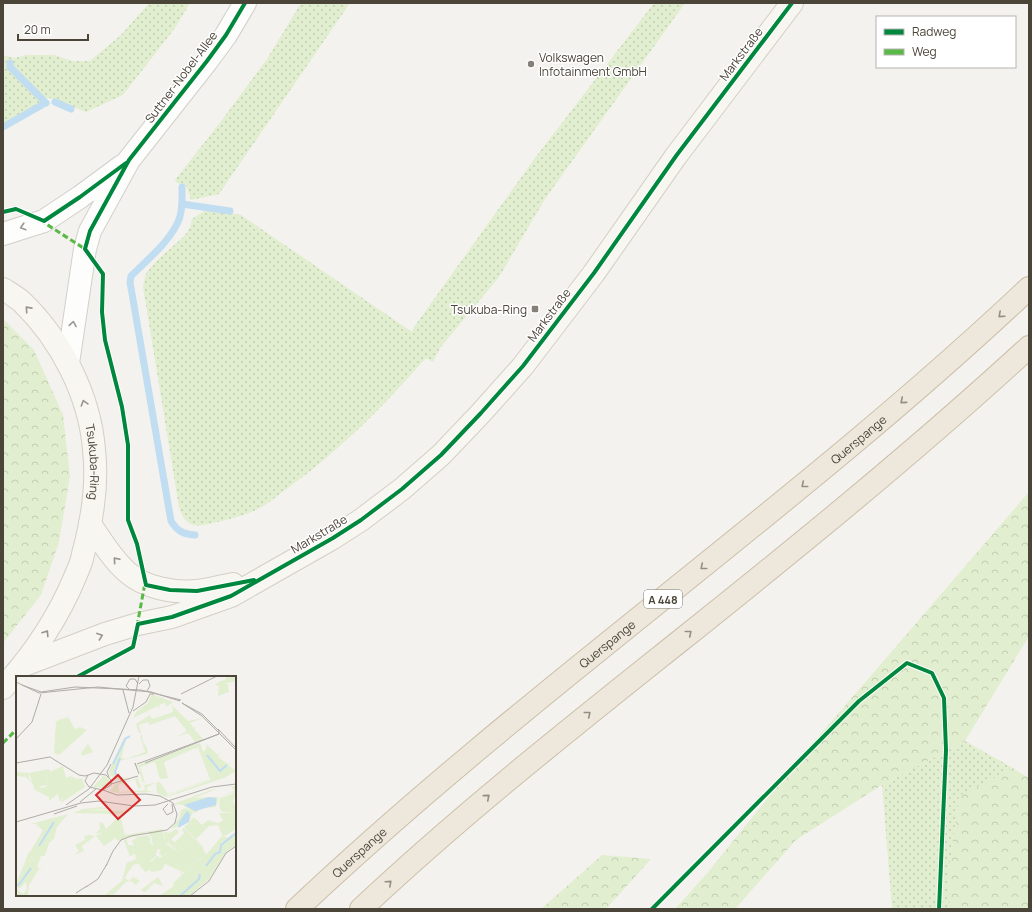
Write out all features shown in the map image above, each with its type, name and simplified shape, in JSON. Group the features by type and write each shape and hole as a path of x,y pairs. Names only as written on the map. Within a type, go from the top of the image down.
{"highway":[{"name":"Querspange","path":"297,909 337,871 463,761 820,472 914,392 1029,288"},
{"path":"361,909 485,799 893,467 1029,347"}],"main road":[{"name":"Markstraße","path":"24,665 105,634 138,624 172,617 231,596 333,538 361,520 408,484 440,455 482,413 523,366 594,273 676,156 792,3"},
{"name":"Tsukuba-Ring","path":"3,289 22,302 45,328 68,363 78,383 88,415 94,449 95,487 90,524 83,556 68,592 48,629 24,665 3,688"},
{"name":"Markstraße","path":"90,524 115,560 128,573 146,585 170,590 197,591 262,578"}],"street":[{"name":"Suttner-Nobel-Allee","path":"68,363 85,249 90,231 129,160 207,61 226,35 245,3"},
{"name":"Suttner-Nobel-Allee","path":"3,234 44,221 80,198 129,160"}],"green space":[{"path":"149,3 190,3 175,28 123,95 86,112 50,98 45,98 12,64 5,62 41,103 3,126 3,55 14,58 27,55 54,55 72,61 90,61 121,35"},
{"path":"301,3 350,3 219,194 191,200 186,185 177,183 175,180 267,59"},
{"path":"654,3 685,3 545,199 499,277 440,348 433,362 425,359 377,411 343,444 266,505 243,515 204,525 194,525 185,520 179,507 143,287 147,272 187,233 192,219 207,209 241,215 412,332 414,327 535,158"},
{"path":"3,319 34,350 63,415 70,476 59,542 41,595 3,643"},
{"path":"1029,492 1029,636 965,741 882,785 796,840 735,909 675,909 709,871 800,758"},
{"path":"965,741 1013,768 959,797 949,869 950,909 892,909 882,785"},
{"path":"1013,768 1029,778 1029,909 950,909 949,869 959,796"},
{"path":"602,855 651,859 606,909 541,909"}],"waterway":[{"path":"10,63 10,67 46,103"},
{"path":"55,102 71,109"},
{"path":"3,127 42,105"},
{"path":"182,187 181,211 177,224 162,245 131,276 130,282 171,521 181,531 187,534 195,535"},
{"path":"182,204 230,211"}],"marked path":[{"path":"40,220 87,251"},
{"path":"137,626 145,583"},
{"path":"3,743 16,730"}],"cycle path":[{"path":"245,3 226,35 207,61 129,160 90,231 85,249 103,274 102,312 105,340 122,407 128,445 128,520 137,544 146,585 170,590 197,591 254,580"},
{"path":"79,676 133,647 138,624 172,617 231,596 333,538 361,520 402,489 441,455 523,366 594,273 676,156 792,3"},
{"path":"3,212 16,209 44,221 126,163"},
{"path":"652,909 859,701 907,663 932,673 944,698 946,750 939,909"}],"place":[{"name":"Volkswagen Infotainment GmbH","path":"531,64"},
{"name":"Tsukuba-Ring","path":"535,309"}]}
